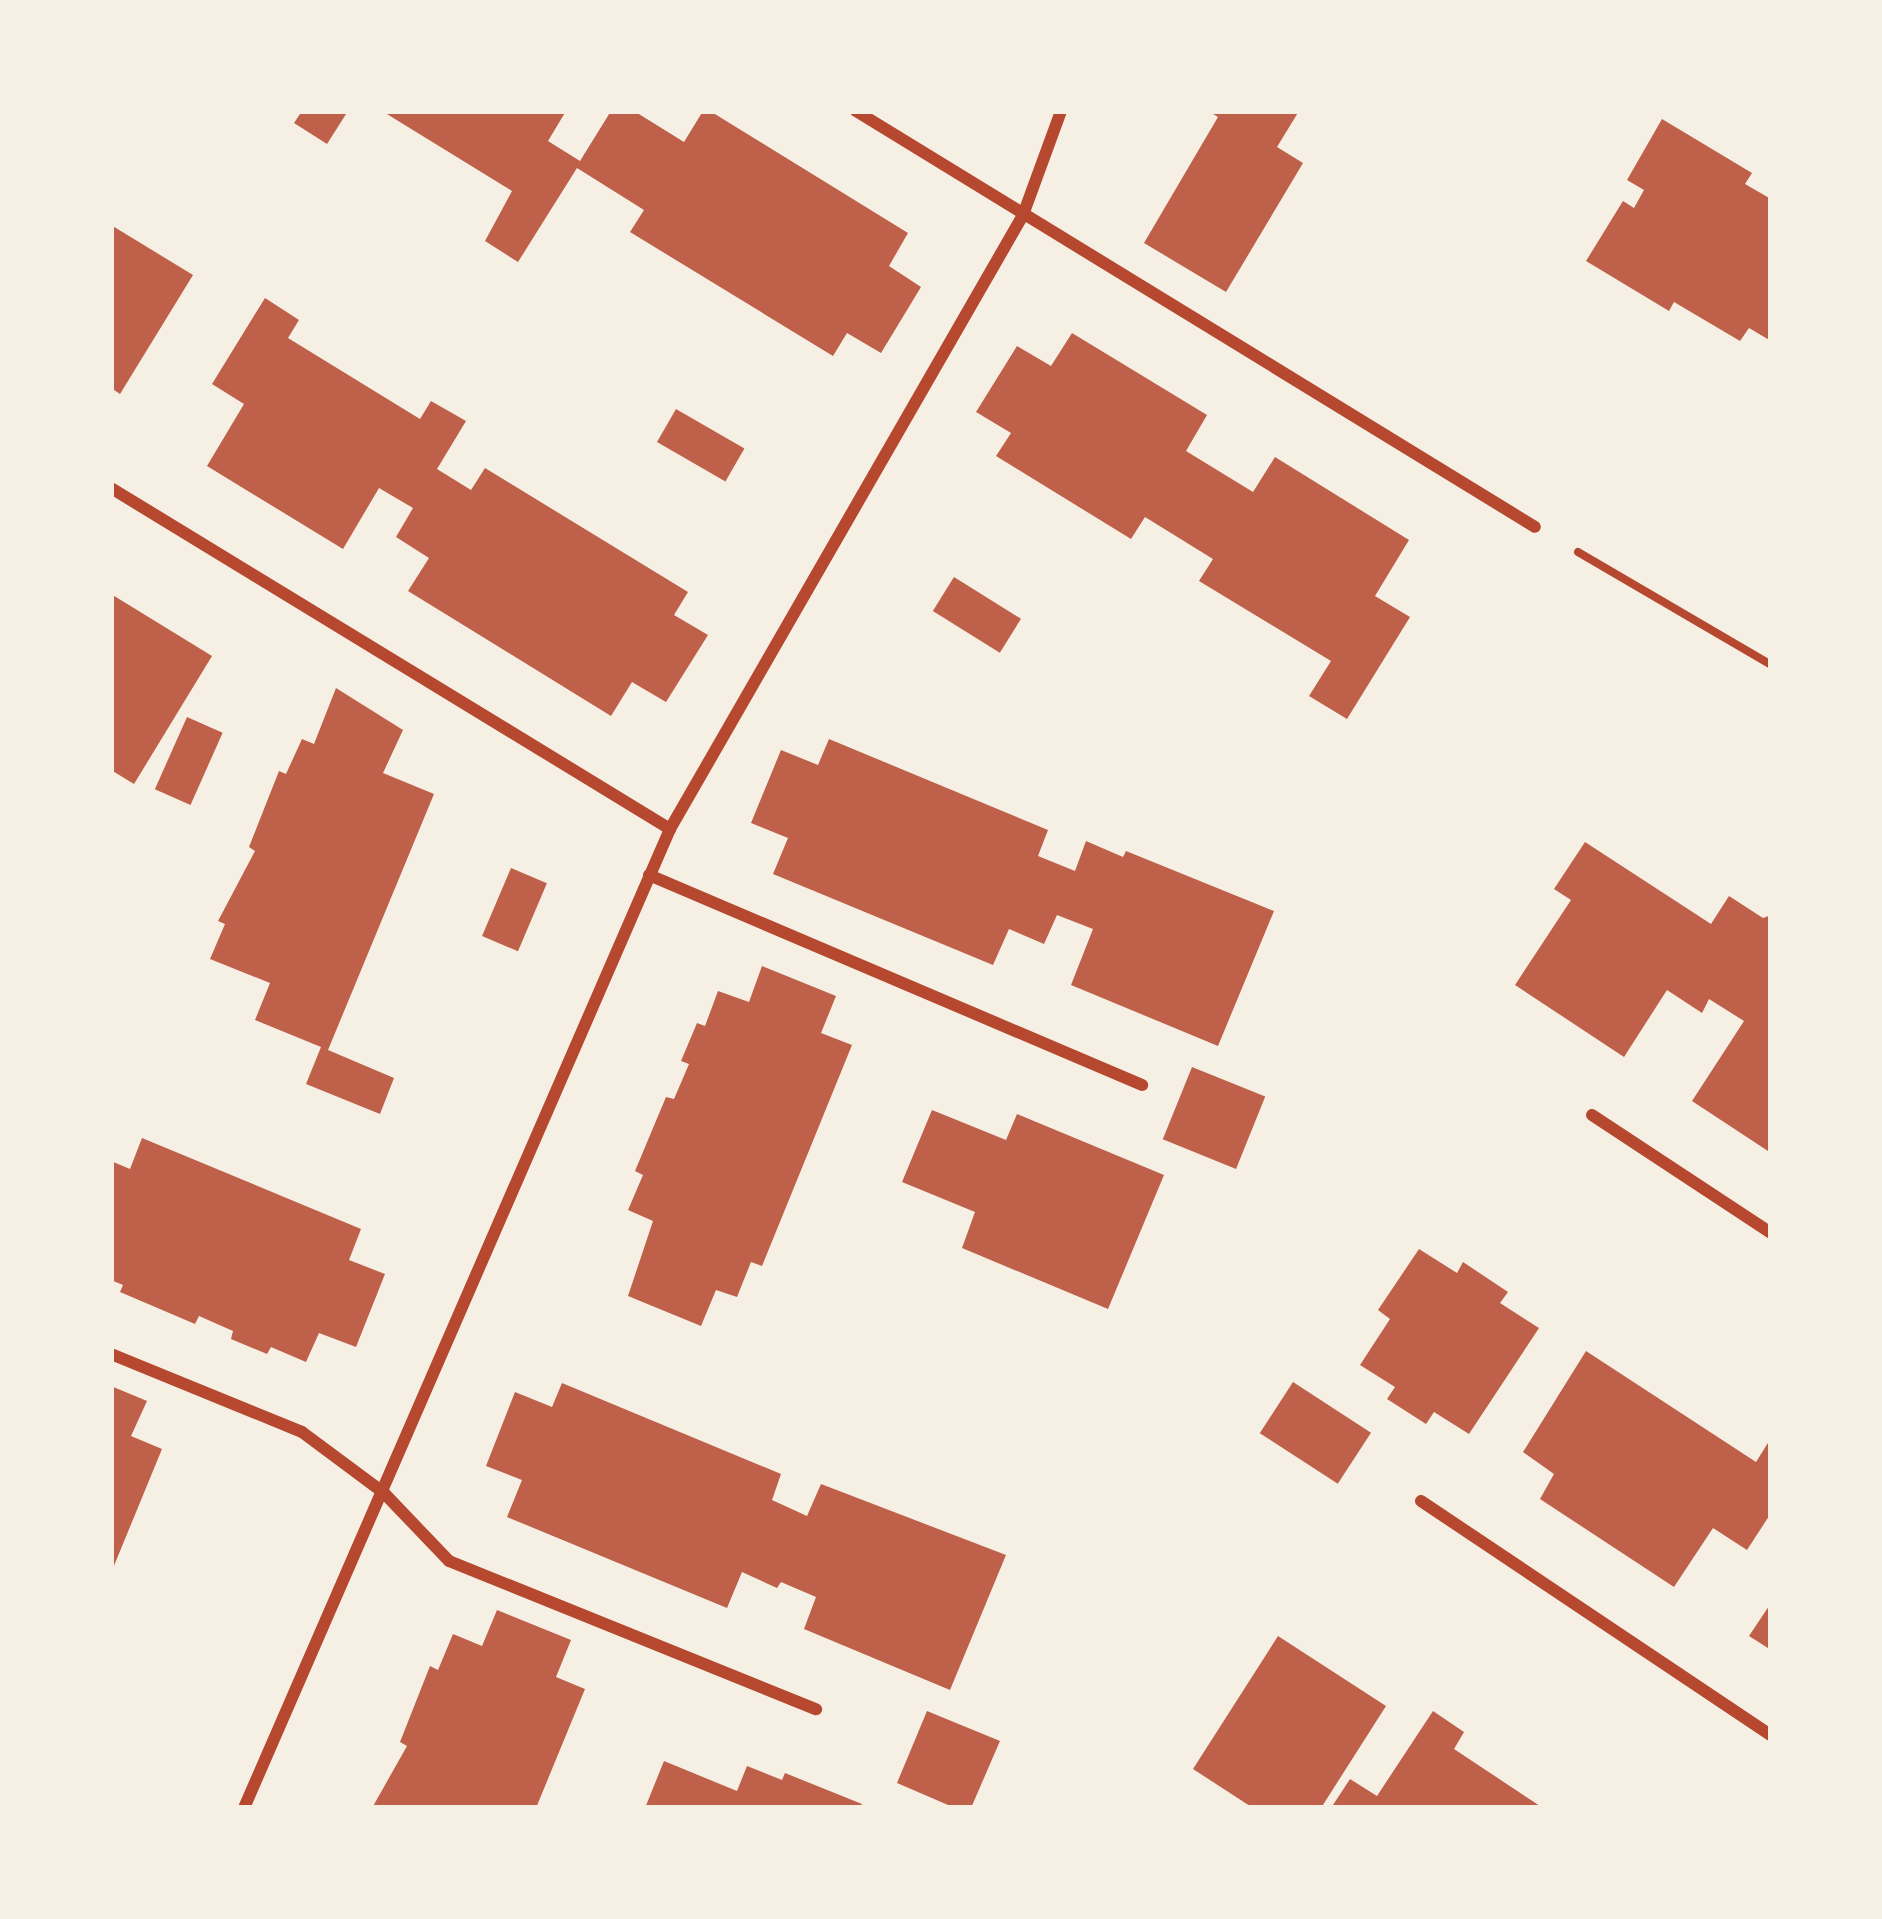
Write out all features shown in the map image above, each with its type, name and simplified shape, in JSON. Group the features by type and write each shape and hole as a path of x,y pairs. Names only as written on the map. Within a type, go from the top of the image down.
{"street":[{"path":"856,111 1534,527"},
{"path":"244,1808 670,829 1023,215 1060,111"},
{"path":"111,488 670,829"},
{"path":"649,875 1142,1085"},
{"path":"1592,1115 1771,1233"},
{"path":"111,1354 302,1432 384,1493 449,1561 816,1709"},
{"path":"1421,1501 1771,1735"}],"path":[{"path":"1534,527 1771,665"}],"building":[{"path":"302,111 348,111 327,144 294,123"},
{"path":"382,111 566,111 548,141 580,161 611,111 634,111 684,142 703,111 710,111 908,233 889,266 921,287 881,353 847,333 833,356 630,232 644,210 577,168 518,262 485,241 512,191"},
{"path":"1208,111 1299,111 1277,147 1303,163 1226,292 1144,243 1218,117"},
{"path":"1662,119 1752,173 1745,184 1771,199 1771,341 1749,328 1740,341 1674,302 1669,311 1586,261 1623,201 1634,208 1644,190 1627,180"},
{"path":"111,225 193,275 120,394 111,388"},
{"path":"265,298 299,320 288,338 420,419 431,401 466,421 437,469 471,490 485,468 688,592 674,615 708,635 666,702 632,682 611,716 408,591 429,558 396,537 413,508 379,488 343,549 207,466 244,404 212,384"},
{"path":"1072,333 1207,415 1186,451 1253,492 1275,457 1409,540 1375,596 1410,617 1347,719 1309,696 1331,661 1199,581 1213,559 1145,517 1131,539 996,456 1011,433 976,412 1017,346 1051,366"},
{"path":"676,409 744,448 725,481 657,442"},
{"path":"954,577 1021,619 1000,653 933,611"},
{"path":"111,594 212,656 134,784 111,770"},
{"path":"336,688 403,730 383,773 434,794 328,1050 394,1078 380,1114 306,1084 321,1047 255,1020 270,983 210,959 225,924 218,921 255,851 249,847 279,771 286,774 302,739 314,744"},
{"path":"187,717 223,733 190,805 155,789"},
{"path":"829,739 1048,830 1038,856 1075,871 1086,841 1123,857 1126,851 1274,911 1218,1046 1071,985 1093,929 1057,915 1044,944 1009,929 993,965 773,874 788,838 751,823 781,750 818,765"},
{"path":"1585,842 1711,924 1729,896 1763,918 1771,915 1771,1153 1692,1101 1744,1021 1709,999 1702,1013 1667,990 1624,1057 1515,985 1571,900 1554,889"},
{"path":"511,868 547,883 518,951 482,936"},
{"path":"762,966 836,996 821,1033 852,1045 762,1266 751,1262 737,1297 716,1290 701,1326 628,1296 653,1221 628,1210 643,1175 635,1171 666,1097 674,1099 689,1064 681,1061 697,1023 705,1026 718,991 749,1002"},
{"path":"1192,1067 1265,1097 1236,1169 1163,1139"},
{"path":"932,1110 1006,1140 1017,1114 1164,1175 1108,1309 962,1248 975,1212 902,1182"},
{"path":"142,1138 361,1229 349,1260 385,1274 356,1347 319,1333 306,1362 271,1347 267,1354 231,1339 233,1331 199,1316 195,1324 120,1292 123,1285 111,1280 111,1161 130,1169"},
{"path":"1419,1249 1457,1273 1463,1262 1508,1292 1500,1303 1539,1328 1469,1434 1434,1412 1426,1424 1387,1399 1395,1387 1360,1365 1390,1319 1378,1310"},
{"path":"1586,1351 1756,1462 1771,1438 1771,1513 1747,1550 1713,1528 1674,1587 1540,1499 1554,1474 1523,1452"},
{"path":"1293,1382 1371,1433 1338,1484 1260,1433"},
{"path":"562,1383 781,1474 772,1500 807,1516 821,1484 1006,1555 950,1690 804,1629 816,1597 781,1582 777,1588 742,1572 727,1608 507,1517 522,1480 486,1466 515,1392 552,1407"},
{"path":"111,1386 147,1401 131,1436 162,1449 111,1573"},
{"path":"1771,1603 1771,1650 1749,1636"},
{"path":"497,1610 571,1640 556,1677 585,1689 536,1808 372,1808 407,1746 400,1742 430,1666 438,1670 453,1634 482,1646"},
{"path":"1278,1636 1386,1706 1321,1808 1253,1808 1193,1769"},
{"path":"927,1711 1000,1741 971,1808 955,1808 897,1783"},
{"path":"1433,1711 1464,1732 1454,1749 1543,1808 1331,1808 1350,1779 1377,1796"},
{"path":"664,1761 737,1791 747,1766 782,1780 785,1773 862,1804 860,1808 645,1808"}]}
